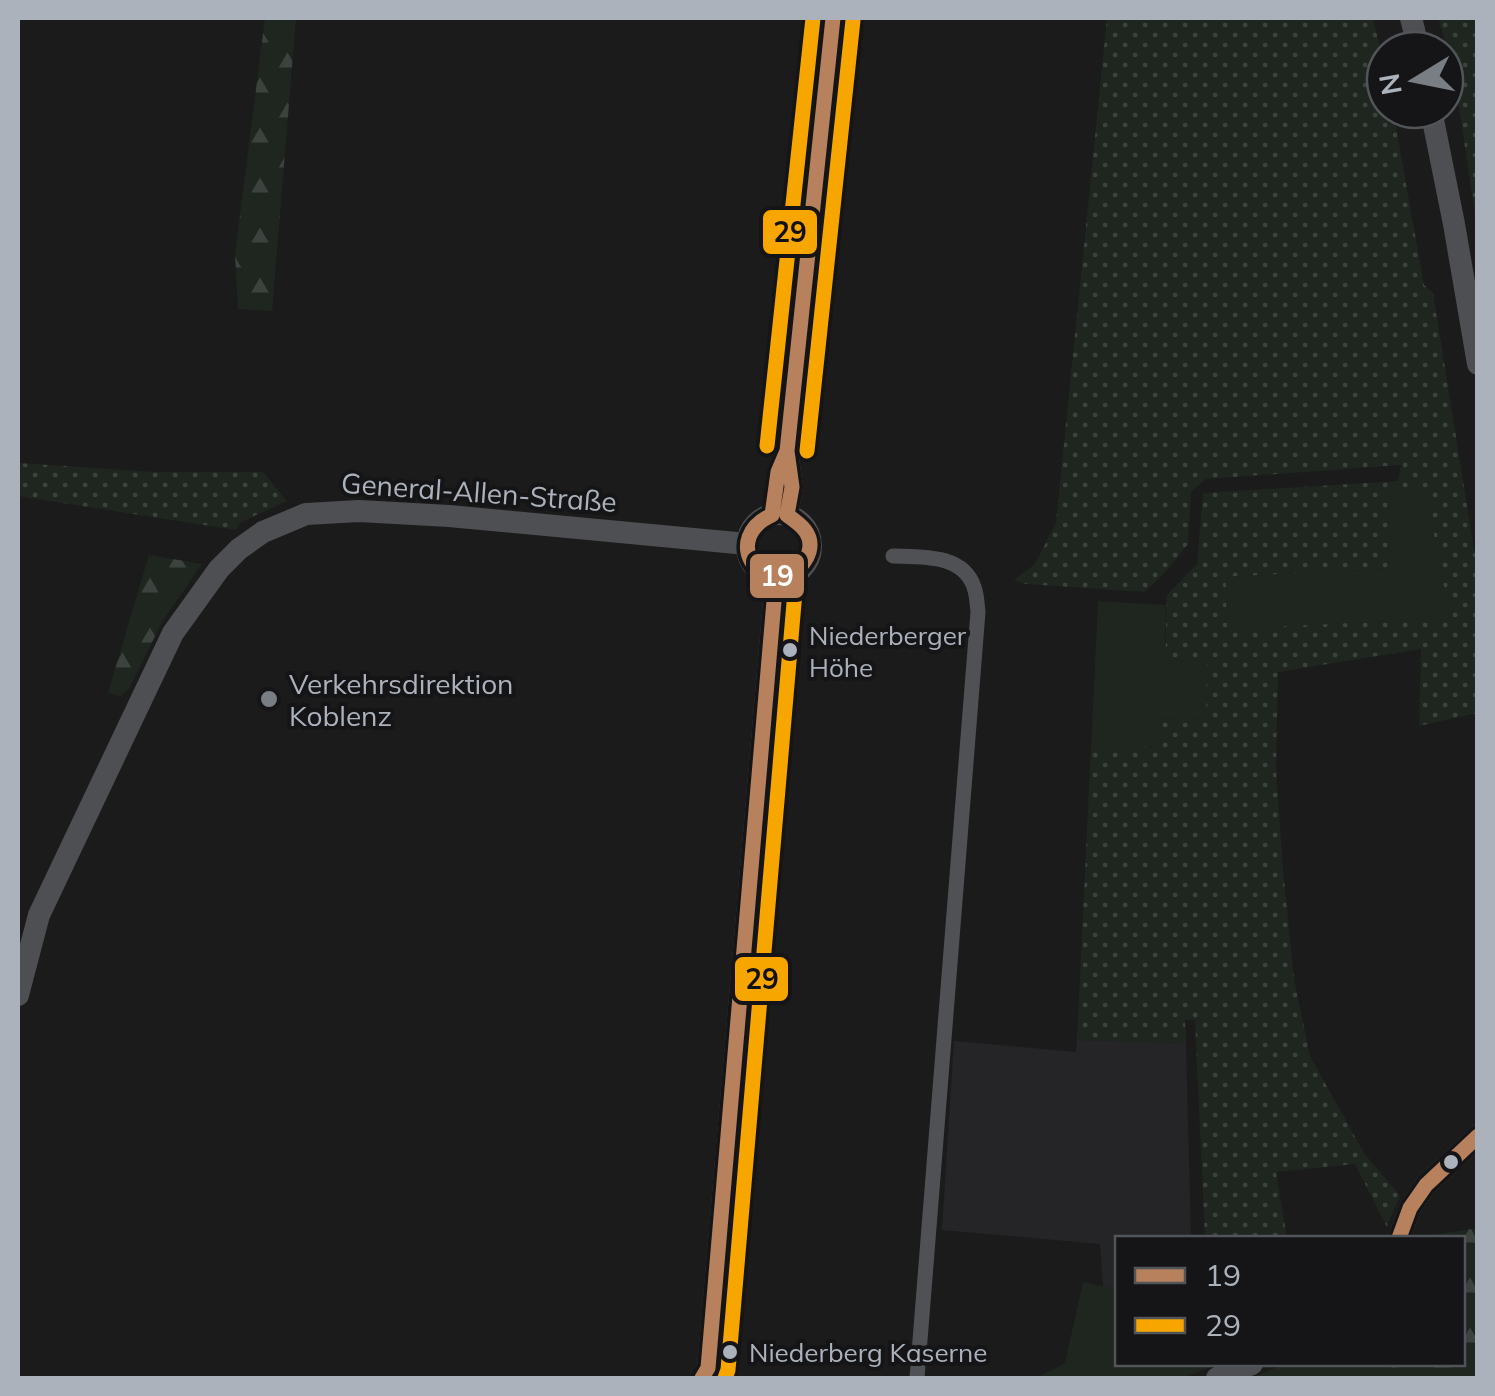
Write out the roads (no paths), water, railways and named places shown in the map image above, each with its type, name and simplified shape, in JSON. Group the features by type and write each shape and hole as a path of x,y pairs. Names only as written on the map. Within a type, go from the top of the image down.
{"street":[{"path":"779,515 803,525 810,552 801,568 776,578 757,569 749,558 747,544 754,525 779,515 792,487 787,451 833,18"},
{"path":"1435,130 1478,364"},
{"name":"General-Allen-Straße","path":"18,995 39,915 174,633 219,569 263,532 306,514 358,511 747,544"},
{"path":"894,556 943,558 966,573 974,585 978,612 917,1378"},
{"path":"707,1375 776,578"},
{"path":"1399,1236 1410,1208 1426,1185 1468,1152 1478,1136"},
{"path":"1217,1378 1247,1366"}],"place":[{"name":"Niederberger Höhe","path":"790,650"},
{"name":"Verkehrsdirektion Koblenz","path":"269,699"},
{"name":"Niederberg Kaserne","path":"730,1352"}]}
